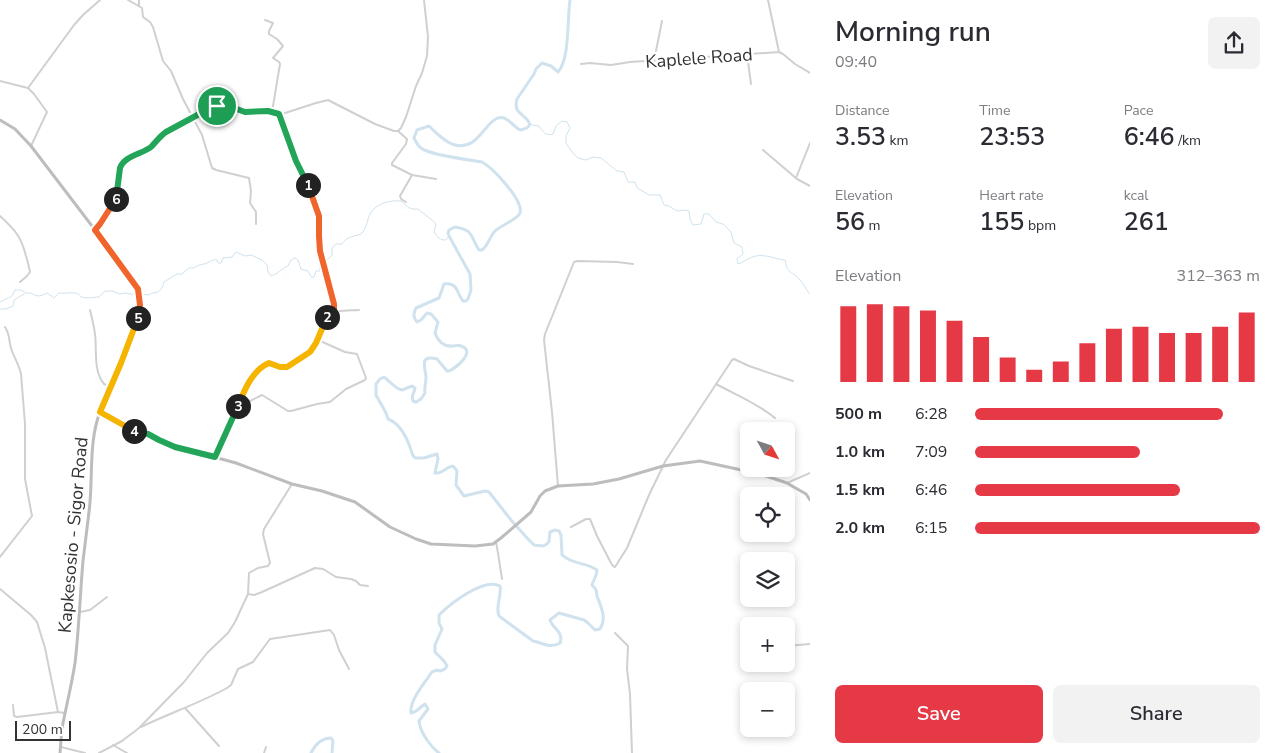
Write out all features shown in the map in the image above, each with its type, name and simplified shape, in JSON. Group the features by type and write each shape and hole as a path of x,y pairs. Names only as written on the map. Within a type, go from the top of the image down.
{"street":[{"path":"28,88 76,22 100,0"},
{"path":"128,0 139,5 143,10 143,17 152,24 162,59 171,71 204,139 213,169 249,178 250,203 256,212 256,224"},
{"path":"139,0 139,5"},
{"path":"398,131 406,117 427,56 428,37 424,0"},
{"path":"768,0 779,52 810,73"},
{"path":"266,20 273,23 268,34 277,39 283,46 273,58 280,64 272,112"},
{"path":"654,61 662,21"},
{"name":"Kaplele Road","path":"582,64 610,65 779,52"},
{"path":"747,54 751,84"},
{"path":"0,80 28,88 47,112 31,146"},
{"path":"0,120 15,129 31,146 95,230 116,199 122,163 149,148 162,135 203,112 222,105 245,112 272,112 279,114 328,100 375,124 398,131 407,138 407,141 392,164 412,175 436,179"},
{"path":"279,114 296,161 308,185 319,215 320,251 334,312"},
{"path":"796,178 810,143"},
{"path":"763,150 796,178 810,186"},
{"path":"406,202 400,196 412,175"},
{"path":"0,216 15,231 24,246 30,271 20,282"},
{"name":"Kapkesosio - Sigor Road","path":"60,753 62,726 75,664 96,424 139,313 140,294 137,285 95,230"},
{"path":"558,486 544,334 574,262 633,264"},
{"path":"90,310 95,332 97,366 104,384 110,387"},
{"path":"215,457 249,382 264,366 269,363 280,367 287,367 310,352 318,340 325,318 334,312 359,310"},
{"path":"0,557 32,516 25,479 24,424 20,374 5,327"},
{"path":"241,398 250,401 262,395 291,412 307,406 330,402 346,390 365,380 358,354 346,352 318,340"},
{"path":"570,527 586,518 590,519 597,536 615,567 626,548 663,466 732,359 793,381"},
{"path":"716,384 753,402 775,418"},
{"path":"100,412 135,431 148,434 167,444 236,463 292,484 317,489 356,502 387,525 421,541 440,545 489,545 496,542 532,510 543,492 558,486 593,484 663,466 704,462 760,474 787,483 806,494 810,500"},
{"path":"787,483 810,473"},
{"path":"139,728 184,682 207,653 228,633 235,622 248,594 249,572 270,564 263,534 264,529 292,484"},
{"path":"496,542 502,579"},
{"path":"248,594 254,595 262,592 315,568 323,569 336,577 351,579 360,585 368,586"},
{"path":"0,589 37,622 58,712"},
{"path":"80,612 90,610 107,598"},
{"path":"99,753 139,728 228,688 239,668 253,662 270,639 330,630 334,635 338,650 349,669"},
{"path":"615,633 628,646 627,669 630,694 632,753"},
{"path":"795,645 810,644"},
{"path":"13,705 14,716 17,717 58,712 65,713"},
{"path":"185,708 219,746"},
{"path":"113,745 127,753"},
{"path":"61,747 85,753"},
{"path":"264,753 266,747"}],"waterway":[{"path":"439,753 432,747 421,730 419,721 428,709 425,704 417,711 411,713 411,708 418,692 432,672 440,671 447,666 435,652 435,645 442,629 439,623 439,615 451,605 477,588 493,584 500,586 499,616 533,641 550,646 560,643 561,636 550,620 559,613 584,620 595,630 600,629 603,621 603,612 596,590 592,585 597,570 562,555 559,531 550,532 547,544 543,546 534,545 489,492 485,491 464,496 456,485 457,471 453,466 435,473 438,459 437,454 424,458 414,457 404,434 396,424 388,419 376,395 376,384 384,377 399,389 402,390 412,386 415,388 412,397 413,401 416,402 425,393 425,360 428,358 437,359 449,371 464,359 467,352 465,348 458,345 447,346 442,343 435,333 438,322 431,314 427,313 417,322 414,317 415,310 439,298 444,284 454,286 463,301 468,299 471,290 470,274 449,236 449,230 455,227 466,230 471,234 479,250 482,250 495,231 516,218 520,213 520,208 513,193 487,165 482,162 425,151 414,138 417,130 429,126 448,142 464,146 471,143 498,118 506,119 520,130 529,126 528,121 517,110 517,99 536,69 542,63 551,66 558,72 562,66 565,58 570,0"},
{"path":"529,122 532,125 539,126 544,133 548,134 553,134 556,126 562,121 567,122 570,128 566,136 566,143 578,158 586,160 593,157 601,158 617,171 624,172 628,182 635,182 637,188 649,195 660,195 664,205 677,211 689,211 693,225 701,224 704,214 709,214 716,222 723,224 731,232 734,243 742,247 743,254 737,259 738,264 752,257 759,256 785,260 789,271 800,280 810,294"},
{"path":"141,294 149,295 157,292 161,289 164,282 177,274 182,274 189,268 194,268 213,260 221,263 223,258 232,257 236,252 245,256 251,255 262,260 267,265 271,276 288,266 291,260 295,258 298,260 301,269 308,271 311,277 314,277 316,271 320,271 320,261 328,259 332,255 332,248 336,244 342,244 348,238 362,233 373,210 380,205 393,201 402,201 409,208 418,209 432,220 436,224 434,232 438,237 446,240 449,236"},
{"path":"0,302 12,296 15,290 21,290 37,296 47,293 54,298 59,293 75,293 86,298 99,297 105,291 137,295"},
{"path":"0,309 13,306 14,300 24,294"},
{"path":"311,753 319,742 331,738 333,741 332,753"}],"route":[{"path":"226,105 245,112 268,111 279,114 290,140 296,161 308,185 319,215 320,251 334,304 334,312 325,318 316,343 310,352 287,367 269,363 249,382 215,457 167,444 148,434 135,431 100,412 135,326 139,313 140,296 137,285 95,230 116,199 122,163 149,148 166,132 217,106 226,105"}]}
